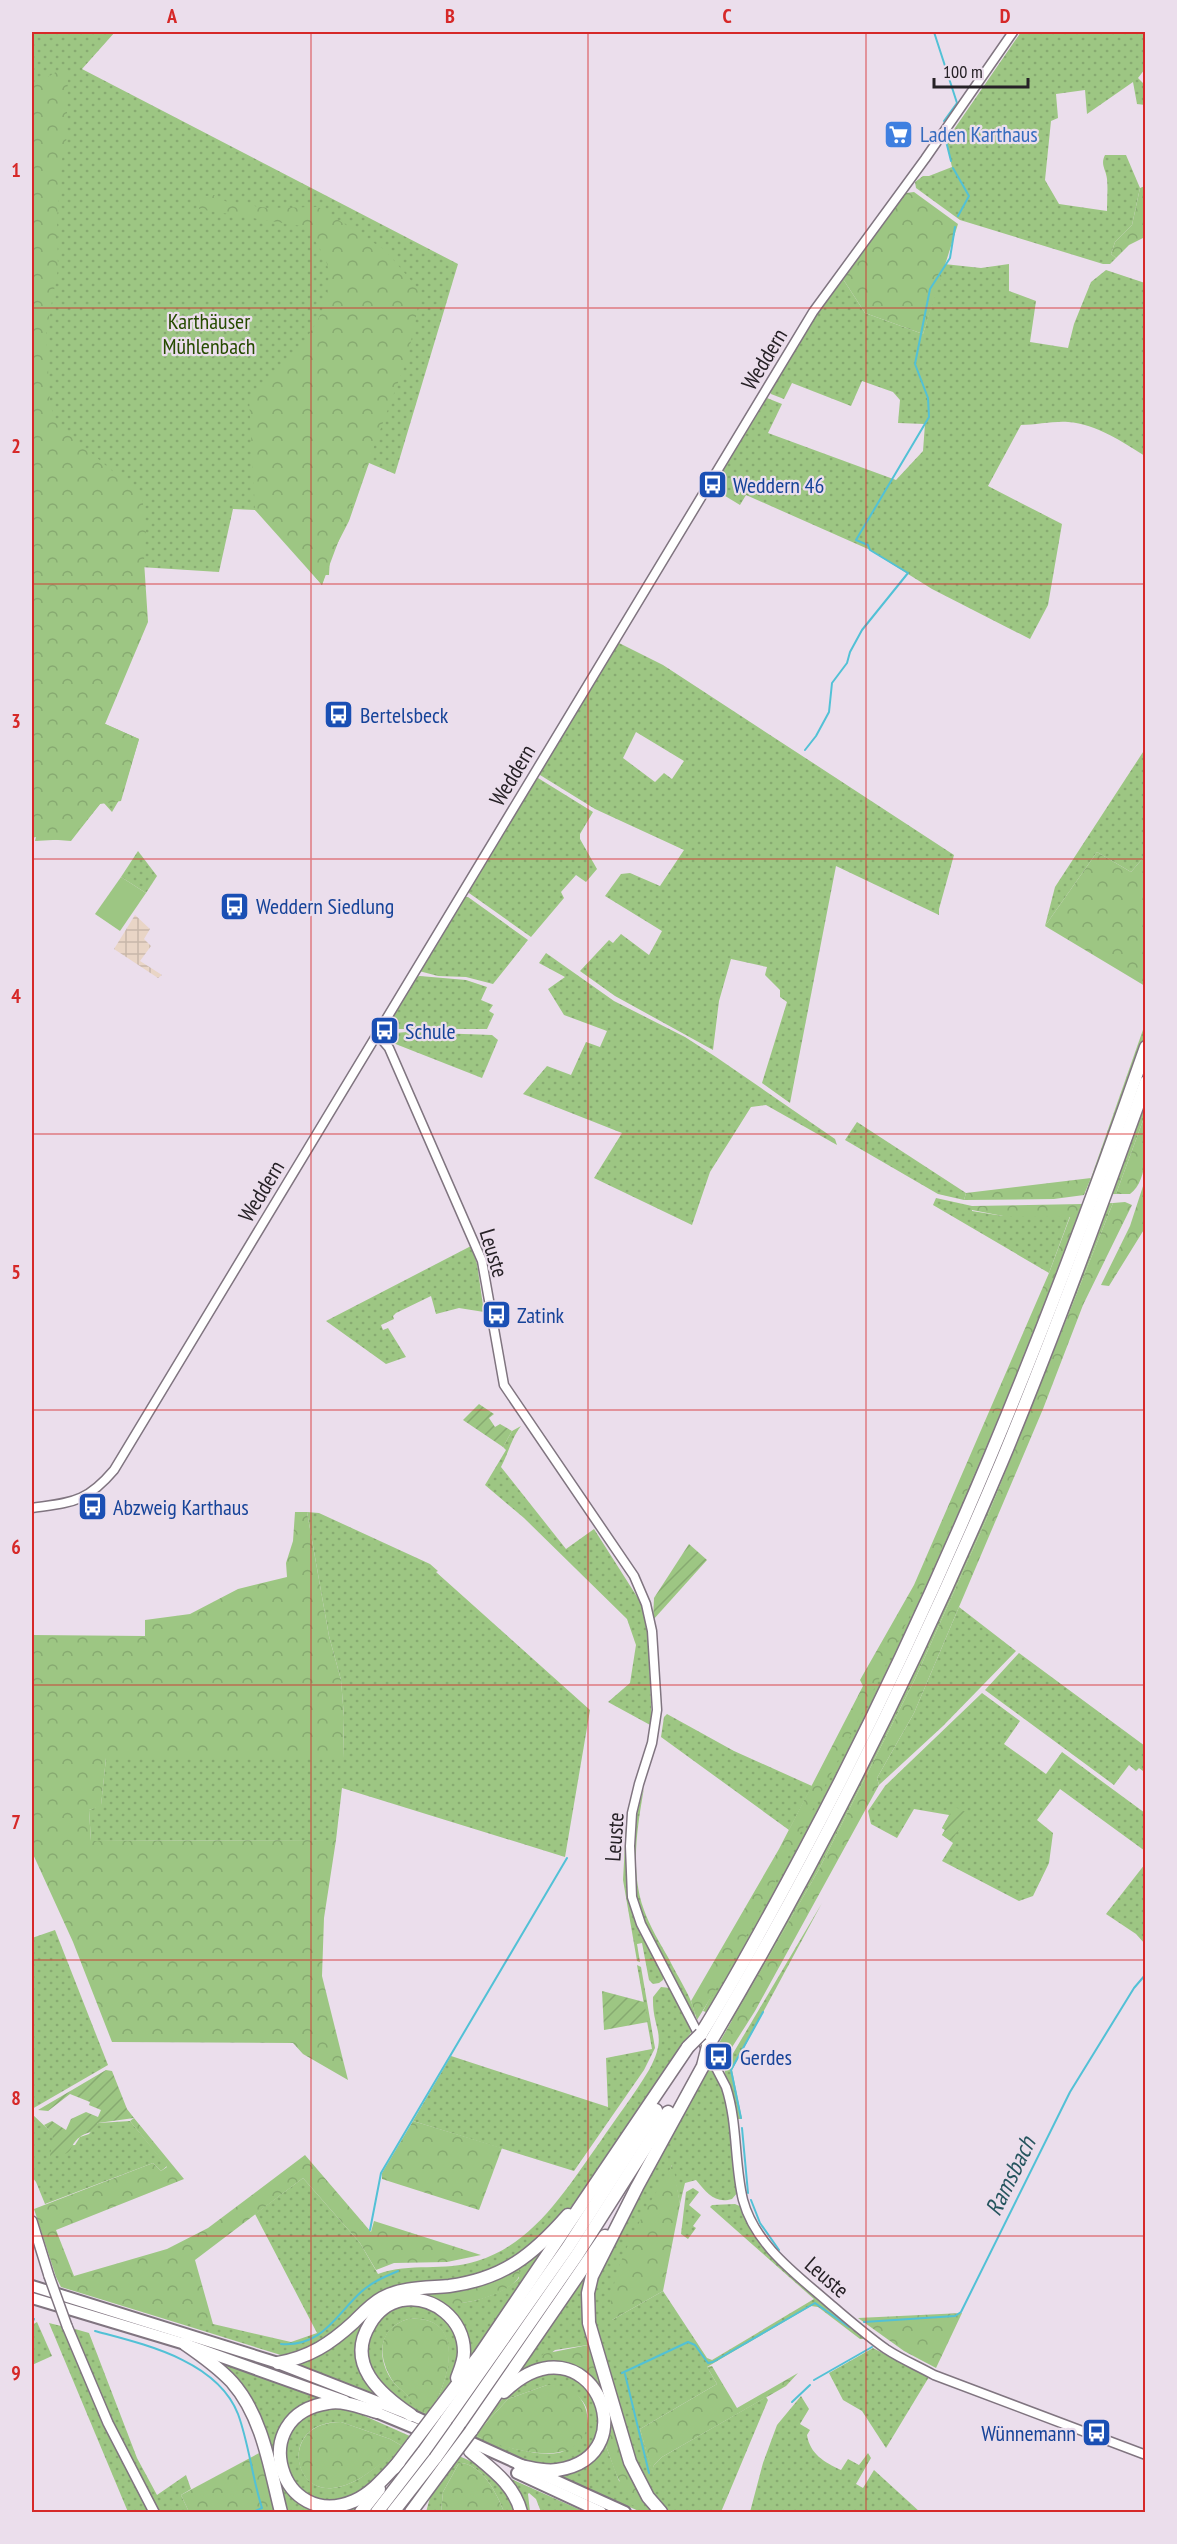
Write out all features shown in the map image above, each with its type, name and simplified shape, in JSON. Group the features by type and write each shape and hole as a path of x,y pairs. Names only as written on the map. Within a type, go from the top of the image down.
{"highway":[{"path":"446,2401 701,2034 756,1940 851,1761 944,1565 996,1446 1063,1275 1146,1047"},
{"path":"661,2512 648,2497 630,2462 589,2323 587,2308 592,2276 701,2064 708,2046 834,1820 943,1596 1026,1402 1075,1278 1146,1082"},
{"path":"361,2512 413,2443 441,2417 568,2247 639,2138 690,2048"},
{"path":"421,2512 428,2491 458,2426 576,2255 701,2064"},
{"path":"278,2362 310,2355 323,2348 371,2306 390,2295 408,2289 481,2280 518,2263 558,2226 596,2182"},
{"path":"393,2512 471,2431 490,2406 637,2187"},
{"path":"32,2286 278,2362 411,2415 625,2512"},
{"path":"32,2298 185,2344 377,2412 470,2451 601,2512"},
{"path":"377,2512 424,2451 456,2381 464,2353 456,2324 439,2307 415,2300 393,2303 375,2316 368,2326 362,2343 361,2360 367,2375 378,2390 411,2415"},
{"path":"185,2344 232,2382 250,2409 261,2434 282,2512"},
{"path":"490,2406 523,2377 538,2370 555,2368 571,2371 587,2380 596,2391 602,2403 605,2418 596,2448 584,2459 557,2470 520,2466"},
{"path":"377,2412 330,2402 304,2410 292,2420 285,2430 280,2446 279,2461 283,2475 294,2492 312,2503 327,2506 342,2505 373,2490 399,2463"},
{"path":"470,2451 500,2476 519,2502 521,2512"},
{"path":"411,2512 428,2491"}],"main road":[{"path":"32,2222 67,2326 108,2423 154,2512"}],"street":[{"name":"Weddern","path":"32,1508 83,1498 100,1487 114,1470 813,312 926,159 1013,32"},
{"name":"Leuste","path":"377,1034 389,1048 482,1262 504,1385 634,1576 646,1604 652,1631 656,1721 633,1813 629,1869 632,1897 641,1924 726,2087 733,2110 743,2200 755,2228 775,2255 802,2279 873,2339 902,2358 934,2375 1146,2455"}],"shaded area":[{"path":"135,915 150,929 144,939 151,946 140,961 162,975 158,978 114,949"}],"green space":[{"name":"Karthäuser Mühlenbach","path":"32,32 115,32 82,69 458,264 395,474 369,463 349,521 330,558 329,575 325,575 322,585 307,567 286,532 255,510 233,509 219,572 140,567 101,722 139,739 122,795 112,812 103,802 100,804 71,841 45,839 40,835 32,836"},
{"path":"1021,32 1145,32 1145,69 1138,78 1145,85 1145,105 1137,104 1133,82 1087,114 1085,90 1056,94 1058,118 1051,121 1045,180 1059,204 1107,211 1107,179 1103,162 1105,155 1126,155 1140,188 1132,225 1115,242 1111,254 1116,258 1110,264 1103,264 960,220 916,188 915,182 923,176 952,167 946,141"},
{"path":"56,72 68,72 66,149 63,149 57,218 58,269 46,333 50,405 58,425 142,496 146,528 144,561 148,622 105,724 139,739 121,801 100,804 71,839 35,841 36,837 32,838 32,82 38,83"},
{"path":"1145,186 1145,237 1129,245 1116,258 1111,254 1115,242 1132,225 1140,188"},
{"path":"914,192 958,224 923,334 865,313 843,279 906,193"},
{"path":"214,195 227,202 268,208 318,207 385,250 421,292 408,356 322,585 255,510 249,397 292,356 316,324 324,307 328,288 327,263 307,227 199,209 200,197"},
{"path":"944,264 981,268 1009,264 1009,291 1036,301 1030,342 1068,348 1074,324 1091,282 1106,270 1145,283 1145,456 1109,434 1079,423 1021,425 988,486 1062,524 1048,605 1030,639 932,589 868,549 746,495 740,505 712,488 767,398 782,404 768,433 896,480 923,451 925,424 898,423 900,400 893,392 862,381 851,406 792,383 784,399 771,394 769,390 816,315 843,279 865,313 923,334"},
{"path":"617,642 663,665 954,855 939,915 836,866 790,1103 762,1083 787,1002 780,997 780,990 765,975 767,967 731,959 719,1001 713,1050 615,996 580,971 609,940 613,943 621,934 649,955 662,931 605,896 621,874 630,873 660,886 684,850 595,809 540,775 538,771","holes":["636,732 684,761 672,779 664,773 655,782 623,758"]},
{"path":"1145,749 1143,769 1146,771 1145,859 1143,858 1131,872 1097,852 1045,926 1055,887"},
{"path":"538,778 593,812 580,834 580,839 597,869 586,882 576,875 561,892 564,898 531,937 469,893 468,888 534,780"},
{"path":"138,851 157,876 146,893 121,877"},
{"path":"1097,852 1131,872 1143,858 1145,859 1145,986 1045,926"},
{"path":"121,877 146,893 120,931 95,914"},
{"path":"463,897 468,897 528,940 493,984 466,977 438,976 419,971"},
{"path":"546,953 614,1001 685,1037 716,1057 835,1139 837,1145 766,1105 751,1107 710,1172 692,1225 594,1178 622,1133 523,1094 547,1066 571,1075 586,1042 600,1047 607,1031 564,1015 548,989 565,977 539,963"},
{"path":"414,977 466,980 487,987 481,1000 493,1005 489,1011 494,1014 487,1029 385,1029"},
{"path":"1145,1024 1145,1115 1116,1194 1085,1195"},
{"path":"395,1033 492,1035 498,1040 482,1078 393,1043"},
{"path":"1145,1115 1145,1158 1141,1179 1130,1194 1116,1194"},
{"path":"857,1122 966,1193 964,1200 938,1194 845,1140"},
{"path":"1091,1178 1084,1195 1054,1199 964,1200 966,1193"},
{"path":"1145,1180 1145,1228 1109,1286 1101,1285 1130,1226"},
{"path":"936,1198 972,1206 972,1211 1003,1216 1070,1216 1049,1273 933,1205"},
{"path":"1125,1202 1132,1205 1083,1305 1043,1409 914,1713 877,1778 879,1785 755,2011 725,2057 715,2053 818,1871 915,1679 986,1520 1113,1203"},
{"path":"1113,1203 986,1520 915,1679 818,1871 732,2021 703,2011 860,1715 956,1515 1001,1413 1082,1204"},
{"path":"1082,1204 993,1431 927,1579 856,1725 775,1882 730,1966 697,2020 691,2001 779,1849 863,1686 860,1680 914,1585 1049,1273 1070,1217 1003,1216 972,1210 972,1206"},
{"path":"471,1246 477,1264 484,1312 459,1308 436,1314 431,1296 396,1313 393,1316 394,1319 381,1325 383,1330 388,1328 406,1357 386,1364 326,1321"},
{"path":"479,1404 494,1414 489,1418 495,1427 500,1424 512,1431 503,1447 463,1420"},
{"path":"521,1426 501,1467 566,1549 594,1529 643,1606 648,1632 652,1726 608,1702 630,1683 636,1645 627,1619 524,1518 485,1485 506,1450 503,1447 512,1431"},
{"path":"295,1512 307,1512 329,1636 341,1680 344,1717 343,1758 106,1758 101,1806 89,1810 91,1841 336,1840 324,1918 322,1976 348,2080 303,2054 293,2043 112,2042 73,1942 32,1852 32,1635 145,1636 145,1620 190,1614 238,1589 287,1577 286,1563 293,1541"},
{"path":"307,1512 319,1513 430,1564 438,1571 436,1572 590,1710 565,1857 342,1788 336,1840 91,1841 89,1810 101,1805 106,1758 343,1758 344,1717 341,1680 329,1636"},
{"path":"689,1544 707,1560 653,1620 654,1598"},
{"path":"959,1607 1016,1651 943,1726 879,1785 877,1778 914,1713"},
{"path":"1019,1653 1145,1746 1143,1771 1139,1768 1136,1771 1129,1765 1114,1785 985,1690"},
{"path":"982,1693 1020,1721 1004,1744 1046,1774 1062,1752 1145,1813 1145,1851 1060,1789 1037,1820 1053,1833 1049,1863 1033,1896 1019,1901 942,1861 953,1843 942,1835 945,1830 942,1828 949,1815 914,1809 897,1838 871,1824 868,1811 885,1786"},
{"path":"667,1714 734,1751 812,1786 789,1830 661,1737 664,1717"},
{"path":"644,1788 636,1849 640,1895 649,1923 689,1998 696,2021 651,1937 635,1884 632,1855 635,1823"},
{"path":"955,1807 970,1814 951,1841 942,1835 945,1830 942,1828"},
{"path":"626,1826 628,1826 626,1866 628,1892 664,1975 663,1980 659,1983 653,1984 649,1980 642,1943 637,1944 640,1962 637,1961 623,1880"},
{"path":"1145,1864 1145,1944 1136,1934 1106,1914"},
{"path":"822,1903 732,2070 742,2119 738,2119 727,2085 725,2067"},
{"path":"55,1930 108,2065 32,2109 32,1938"},
{"path":"637,1965 641,1967 655,2048 644,2070 574,2171 413,2121 451,2056 608,2107 606,2058 652,2049"},
{"path":"661,1987 670,1988 692,2031 618,2142 568,2211 527,2253 472,2279 410,2286 316,2349 284,2356 181,2324 213,2324 291,2342 317,2333 255,2214 303,2178 360,2243 378,2274 402,2268 465,2264 497,2253 516,2242 548,2212 562,2195 649,2070 655,2058 659,2040 653,1997"},
{"path":"602,1991 644,2002 648,2022 604,2030"},
{"path":"709,2062 726,2097 738,2192 732,2199 716,2199 696,2180 685,2183 680,2204 672,2165 612,2320 663,2291 707,2358 712,2360 814,2299 710,2207 735,2204 742,2207 754,2232 865,2339 860,2339 818,2307 811,2306 707,2367 717,2384 640,2429 652,2470 662,2457 766,2397 768,2400 721,2512 666,2512 654,2499 637,2467 592,2318 591,2305 597,2275"},
{"path":"106,2070 112,2071 127,2109 134,2118 98,2123 92,2131 76,2141 68,2152 50,2156 53,2137 44,2125 52,2121 66,2130 71,2119 86,2112 98,2117 101,2110 89,2105 90,2102 70,2094 48,2111 38,2110"},
{"path":"32,2114 52,2133 55,2146 75,2145 80,2137 89,2134 98,2123 130,2121 167,2166 161,2171 153,2163 45,2204 32,2177"},
{"path":"134,2118 184,2179 56,2230 74,2276 167,2249 208,2228 305,2155 371,2232 374,2221 481,2255 447,2262 394,2263 376,2270 360,2243 303,2178 195,2260 213,2324 181,2324 61,2287 34,2209 153,2163 161,2171 167,2167 130,2121"},
{"path":"413,2121 502,2148 479,2210 382,2179 382,2173"},
{"path":"673,2164 680,2204 663,2291 612,2320 611,2302 614,2282 621,2261 641,2219"},
{"path":"693,2188 699,2192 689,2205 701,2215 688,2239 681,2234 686,2192"},
{"path":"549,2242 468,2362 464,2331 448,2308 431,2299 412,2297 394,2301 377,2311 365,2325 359,2344 361,2367 379,2397 296,2365 328,2349 373,2310 402,2295 414,2294 455,2303 475,2301 496,2294 513,2284 519,2278 518,2268"},
{"path":"596,2256 585,2287 617,2426 612,2428 606,2446 619,2481 641,2491 657,2512 641,2512 557,2475 577,2468 609,2418 607,2403 597,2385 598,2378 588,2345 555,2350 534,2367 513,2378"},
{"path":"518,2268 520,2274 509,2287 477,2300 448,2303 416,2294"},
{"path":"412,2304 426,2307 447,2320 457,2340 459,2352 451,2384 426,2417 386,2392 370,2366 369,2338 375,2326 384,2316 396,2308","holes":["408,2319 427,2320 440,2327 449,2353 443,2386 428,2414 416,2406 394,2383 384,2365 382,2355 385,2337 398,2323"]},
{"path":"962,2313 936,2368 904,2351 858,2318"},
{"path":"408,2319 427,2320 440,2327 447,2339 449,2353 443,2386 428,2414 415,2407 408,2396 394,2383 383,2355 385,2337 397,2324"},
{"path":"37,2322 52,2356 32,2365 32,2325"},
{"path":"49,2323 61,2326 99,2414 150,2512 128,2512"},
{"path":"72,2330 89,2333 137,2458 157,2495 186,2475 191,2489 181,2495 189,2512 158,2512 109,2418"},
{"path":"588,2345 598,2378 597,2385 582,2372 534,2367 543,2354"},
{"path":"873,2348 929,2377 886,2448 862,2411 843,2400 829,2373"},
{"path":"213,2357 322,2399 311,2404 275,2454 277,2469 286,2486 301,2502 365,2499 356,2512 286,2512 263,2431"},
{"path":"712,2366 737,2408 798,2373 786,2386 662,2457 654,2465 652,2472 640,2429 717,2384 707,2367"},
{"path":"558,2372 586,2384 600,2409 598,2434 582,2456 551,2466 531,2463 473,2437 492,2411 515,2387 534,2376","holes":["547,2385 559,2387 578,2396 588,2412 588,2421 583,2431 564,2451 545,2454 533,2452 494,2443 475,2435 508,2399"]},
{"path":"547,2385 569,2389 582,2401 586,2409 588,2417 585,2434 573,2447 563,2451 538,2453 496,2444 475,2435 508,2399"},
{"path":"801,2396 809,2409 800,2424 810,2430 807,2435 809,2442 819,2457 841,2470 848,2459 859,2465 868,2453 871,2458 856,2484 863,2488 874,2470 920,2512 750,2512 763,2463 777,2425"},
{"path":"335,2408 349,2409 412,2437 381,2476 358,2494 333,2502 312,2499 296,2487 286,2469 284,2450 290,2431 307,2416","holes":["341,2422 390,2439 404,2447 347,2485 333,2488 319,2487 308,2480 301,2469 299,2456 301,2444 309,2433 322,2425"]},
{"path":"341,2422 390,2439 404,2447 353,2482 340,2487 319,2487 308,2480 301,2469 299,2457 301,2444 309,2433 322,2425"},
{"path":"617,2426 641,2491 644,2510 632,2505 616,2474 606,2446 612,2428"},
{"path":"261,2452 279,2512 189,2512 181,2495"},
{"path":"459,2456 479,2466 494,2478 507,2492 518,2512 504,2512 493,2489 482,2474 467,2464 459,2463 443,2492 441,2512 426,2512 431,2494"},
{"path":"459,2463 467,2464 482,2474 493,2489 504,2512 441,2512 443,2492"},
{"path":"509,2478 585,2512 541,2512 536,2499 529,2493 530,2512 526,2512"}],"waterway":[{"path":"934,32 957,103 944,121"},
{"path":"951,161 946,141 952,131"},
{"path":"953,168 969,196 958,216"},
{"path":"805,750 816,736 829,712 832,683 847,663 850,652 862,630 908,573 870,550 868,545 856,540 929,417 928,398 915,364 930,289 950,258 955,227"},
{"path":"370,2230 381,2173 567,1858"},
{"name":"Ramsbach","path":"864,2322 955,2316 961,2312 1070,2092 1134,1988 1146,1974"},
{"path":"741,2118 731,2070 763,2012"},
{"path":"742,2128 748,2193"},
{"path":"751,2200 760,2223 779,2250"},
{"path":"281,2344 295,2344 317,2335 327,2328 365,2288 398,2271"},
{"name":"Ramsbach","path":"622,2373 688,2342 695,2345 708,2363 713,2362 815,2303 849,2327"},
{"path":"32,2323 34,2319"},
{"path":"95,2331 177,2357 214,2380 228,2395 242,2425 262,2508 253,2512"},
{"path":"814,2380 872,2347"},
{"path":"625,2374 649,2473"},
{"path":"792,2402 810,2385"}],"place":[{"name":"Laden Karthaus","path":"899,134"},
{"name":"Weddern 46","path":"712,485"},
{"name":"Bertelsbeck","path":"339,715"},
{"name":"Weddern Siedlung","path":"235,906"},
{"name":"Schule","path":"384,1031"},
{"name":"Zatink","path":"496,1315"},
{"name":"Abzweig Karthaus","path":"92,1507"},
{"name":"Gerdes","path":"719,2057"},
{"name":"Wünnemann","path":"1097,2433"}]}
